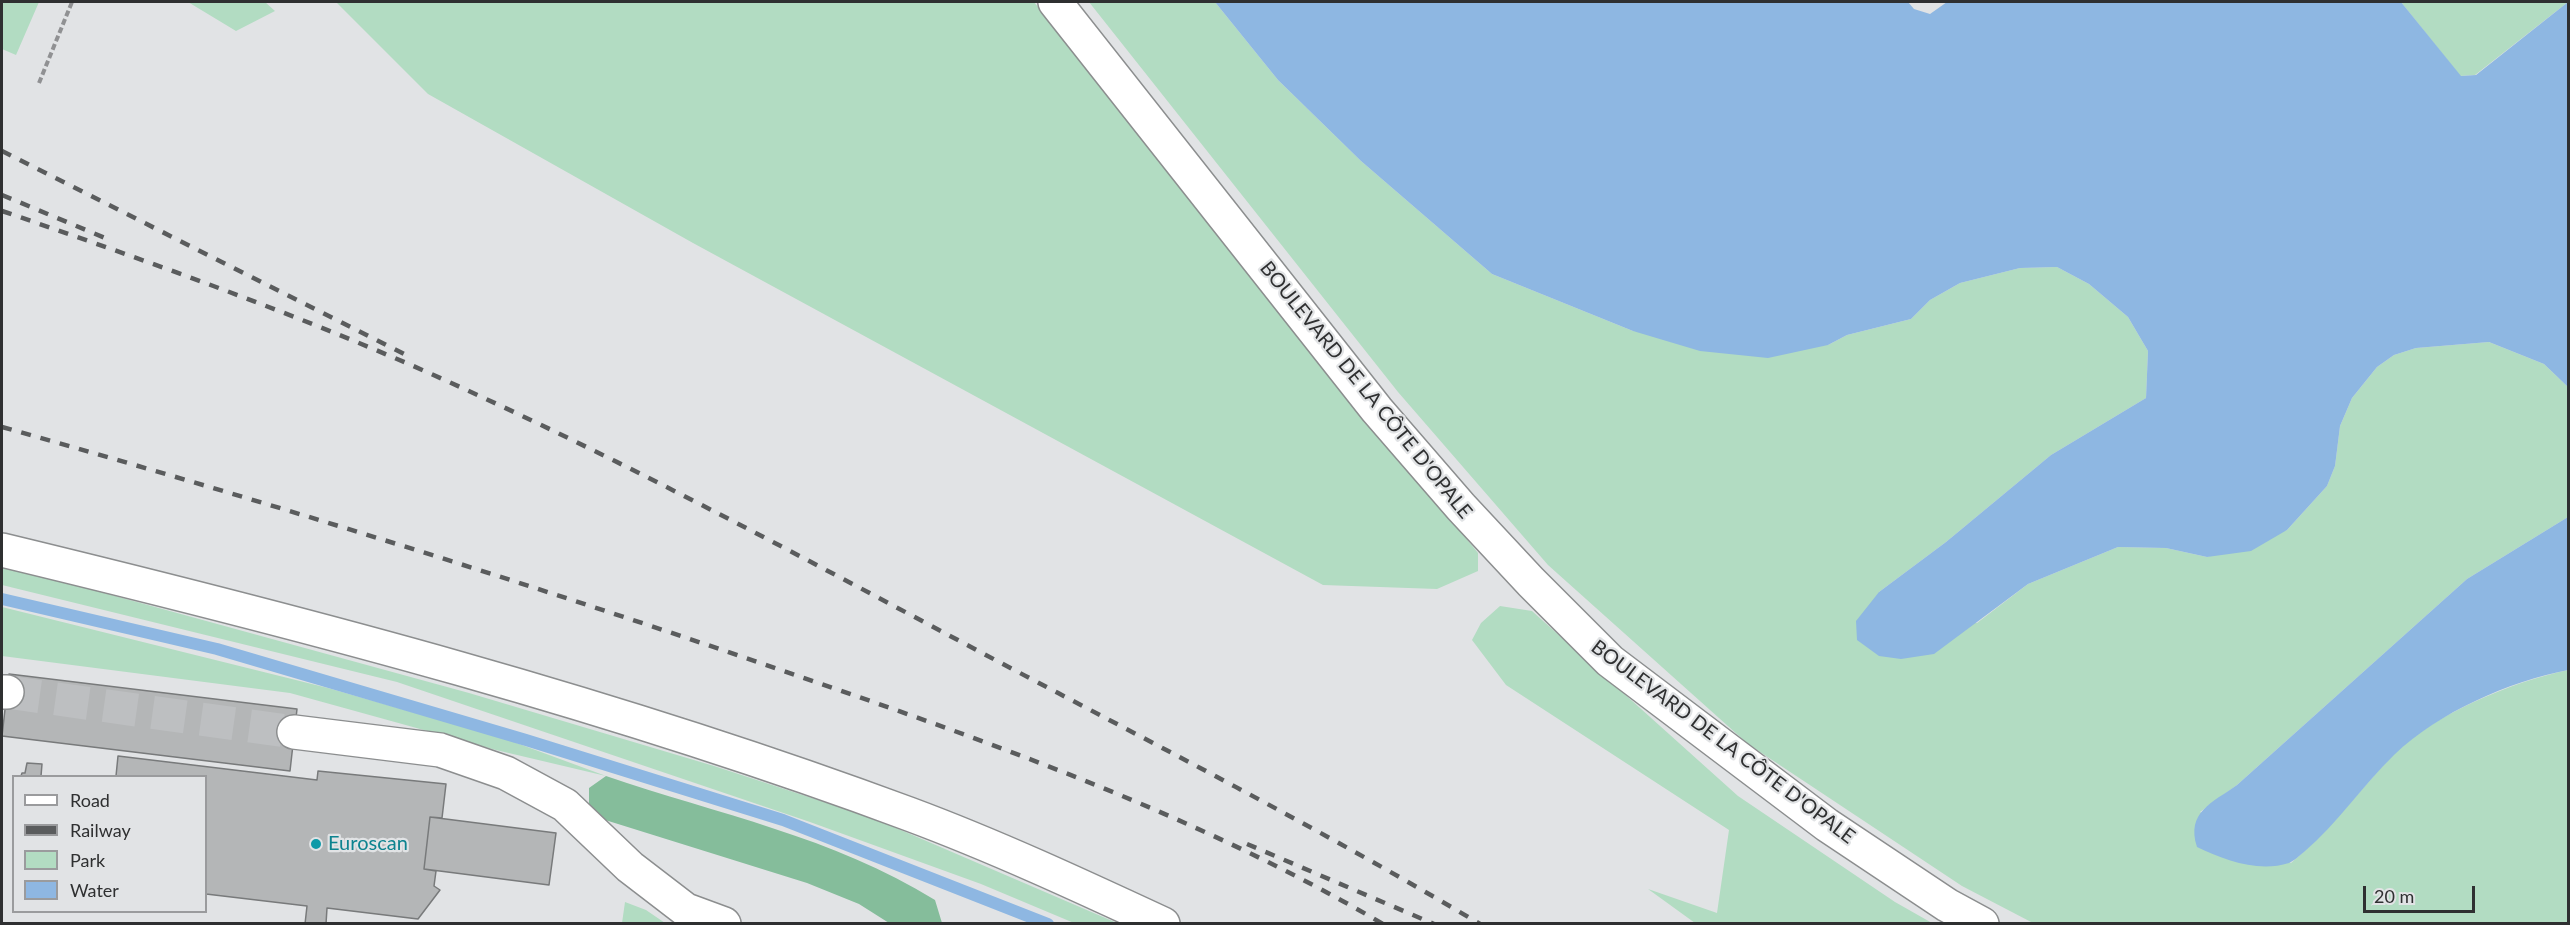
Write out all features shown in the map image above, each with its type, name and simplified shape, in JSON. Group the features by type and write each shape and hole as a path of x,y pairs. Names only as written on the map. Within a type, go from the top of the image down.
{"lane":[{"name":"BOULEVARD DE LA CÔTE D'OPALE","path":"1055,2 1377,410 1461,507 1610,661 1836,831 1947,905 1982,924"},
{"path":"2,550 221,603 506,681 790,771 912,815 1022,860 1163,924"},
{"path":"294,732 440,750 506,773 565,805 630,867 686,910 724,924"}],"path":[{"path":"39,83 72,2"}],"green space":[{"path":"2,2 39,2 16,55 2,49"},
{"path":"188,2 265,2 275,11 236,31"},
{"path":"336,2 1034,2 1478,553 1478,571 1437,589 1323,585 693,243 428,94"},
{"path":"1089,2 1215,2 1278,80 1361,161 1492,274 1633,331 1828,345 1847,335 1911,319 1930,300 1960,283 2020,268 2057,267 2089,284 2128,317 2148,351 2146,398 2051,455 1946,542 1879,592 1977,623 2028,584 2118,547 2166,548 2207,557 2287,530 2327,486 2335,466 2340,426 2352,398 2377,367 2394,355 2416,348 2489,342 2544,364 2568,387 2568,517 2467,579 2237,785 2200,812 2291,863 2331,825 2392,756 2429,727 2451,713 2499,691 2568,670 2568,923 2033,923 1962,886 1748,744 1548,565 1398,392"},
{"path":"2401,2 2568,2 2475,75 2460,76"},
{"path":"2,565 469,693 714,766 873,818 1117,923 1074,923 981,884 810,822 397,682 2,585"},
{"path":"1500,606 1532,611 1738,796 1895,902 1932,923 1695,923 1648,889 1717,913 1729,830 1506,685 1472,640 1481,623"},
{"path":"2,607 328,688 503,738 606,776 496,750 290,693 2,656"},
{"path":"606,776 774,829 857,859 935,900 942,923 889,923 859,904 807,883 602,819 589,804 589,788"},
{"path":"625,902 646,910 665,923 622,923"}],"water":[{"path":"1215,2 1908,2 1914,9 1930,14 1947,2 2401,2 2461,76 2476,75 2568,2 2568,387 2544,364 2489,342 2416,348 2394,355 2377,367 2352,398 2340,426 2335,466 2327,486 2287,530 2251,551 2207,557 2166,548 2118,547 2028,584 1934,654 1901,659 1879,656 1857,640 1856,621 1879,592 1946,542 2051,455 2146,398 2148,351 2128,317 2089,284 2057,267 2020,268 1960,283 1930,300 1911,319 1847,335 1828,345 1768,358 1700,351 1633,331 1492,274 1361,161 1278,80"},
{"path":"2568,517 2568,670 2545,675 2498,691 2453,712 2432,725 2394,755 2328,829 2289,863 2265,867 2242,864 2197,847 2195,825 2198,817 2210,803 2237,785 2467,579"}],"building":[{"path":"9,674 297,709 290,771 2,736"},
{"name":"Euroscan","path":"118,756 317,780 318,771 446,784 442,818 430,817 424,869 436,871 434,886 440,890 418,919 327,908 326,924 305,924 307,906 207,894 207,775 116,775"},
{"path":"27,763 42,764 41,775 21,775 25,773"},
{"path":"430,817 556,833 549,885 424,869"}],"waterway":[{"path":"2,599 217,649 526,740 783,820 1048,924"}],"tunnel":[{"path":"7,692 294,732"}],"railway":[{"path":"2,151 408,356"},
{"path":"2,195 110,240"},
{"path":"2,211 156,265 310,323 411,365 561,435 782,547 1182,758 1362,856 1480,924"},
{"path":"2,427 294,512 489,573 682,636 933,723 1163,813 1238,847 1383,924"},
{"path":"1247,844 1434,924"}],"place":[{"name":"Euroscan","path":"316,844"}]}
